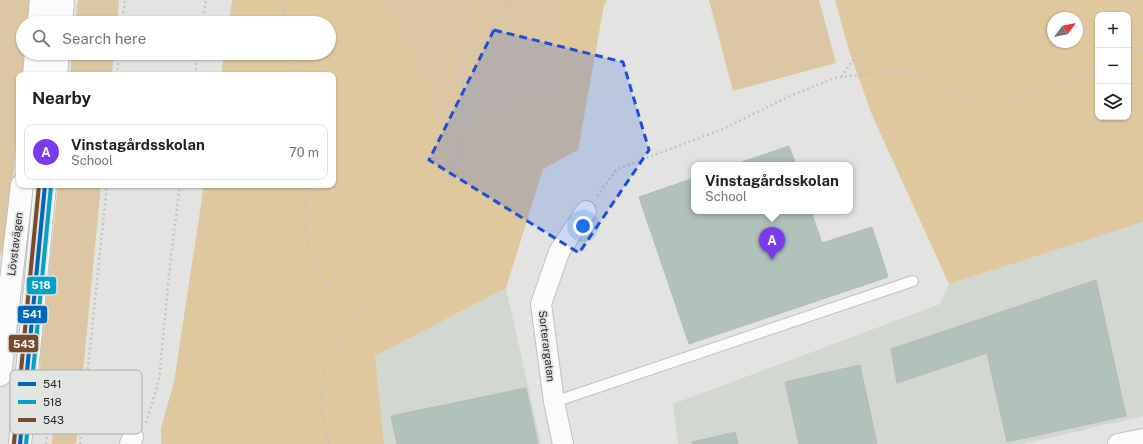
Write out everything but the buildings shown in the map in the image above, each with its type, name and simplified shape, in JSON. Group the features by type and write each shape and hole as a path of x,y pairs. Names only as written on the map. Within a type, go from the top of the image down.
{"street":[{"path":"40,16 41,0"},
{"path":"62,16 63,0"},
{"path":"34,72 35,60"},
{"path":"56,72 57,60"},
{"name":"Lövstavägen","path":"0,374 22,188"},
{"path":"27,370 45,188"},
{"name":"Sorterargatan","path":"563,444 554,402 541,304 559,252 586,211"},
{"path":"20,444 21,434"},
{"path":"1118,444 1143,439"}],"lane":[{"path":"554,402 913,281"}],"path":[{"path":"123,16 125,0"},
{"path":"204,16 206,0"},
{"path":"282,0 285,16"},
{"path":"329,444 321,411 325,370 345,331 448,184 464,134 463,62 465,0"},
{"path":"463,62 477,49 500,19 508,0"},
{"path":"841,78 895,0"},
{"path":"1131,54 1143,48"},
{"path":"117,72 118,60"},
{"path":"195,72 197,60"},
{"path":"295,60 297,72"},
{"path":"586,211 617,169 724,129 788,97 834,78 907,69 946,92 990,104 1052,88 1095,69"},
{"path":"88,370 106,188"},
{"path":"142,421 159,380 171,255 180,188"},
{"path":"305,188 307,242 322,274 335,295 354,318"},
{"path":"46,444 47,434"},
{"path":"80,444 81,434"}],"highlighted area":[{"path":"494,30 623,62 649,150 579,253 429,160"}],"shaded area":[{"path":"0,0 30,0 28,16 16,16 16,60 24,60 23,72 16,72 16,147 8,236 0,256"},
{"path":"78,0 119,0 118,16 76,16"},
{"path":"232,0 382,0 442,132 564,83 561,21 558,0 607,0 604,5 578,150 543,169 506,288 375,356 384,444 161,444 161,428 174,382 204,188 336,188 336,72 221,72 223,60 336,60 336,16 230,16"},
{"path":"382,0 558,0 561,21 564,83 442,132"},
{"path":"709,0 819,0 836,63 733,91"},
{"path":"835,0 1143,0 1143,222 949,284 872,115 849,51"},
{"path":"71,60 113,60 112,72 70,72"},
{"path":"58,188 101,188 83,370 40,370 40,359"},
{"path":"1143,222 1143,416 1023,444 678,444 673,404 940,304 949,284"},
{"path":"506,288 541,444 384,444 375,356"},
{"path":"53,434 77,434 76,444 52,444"}],"transit line":[{"name":"543","path":"21,370 39,188"},
{"name":"541","path":"27,370 45,188"},
{"name":"518","path":"33,370 51,188"},
{"name":"543","path":"14,443 15,434"},
{"name":"541","path":"20,444 21,434"},
{"name":"518","path":"26,444 27,434"}],"place":[{"name":"Vinstagårdsskolan","path":"772,260"}]}
